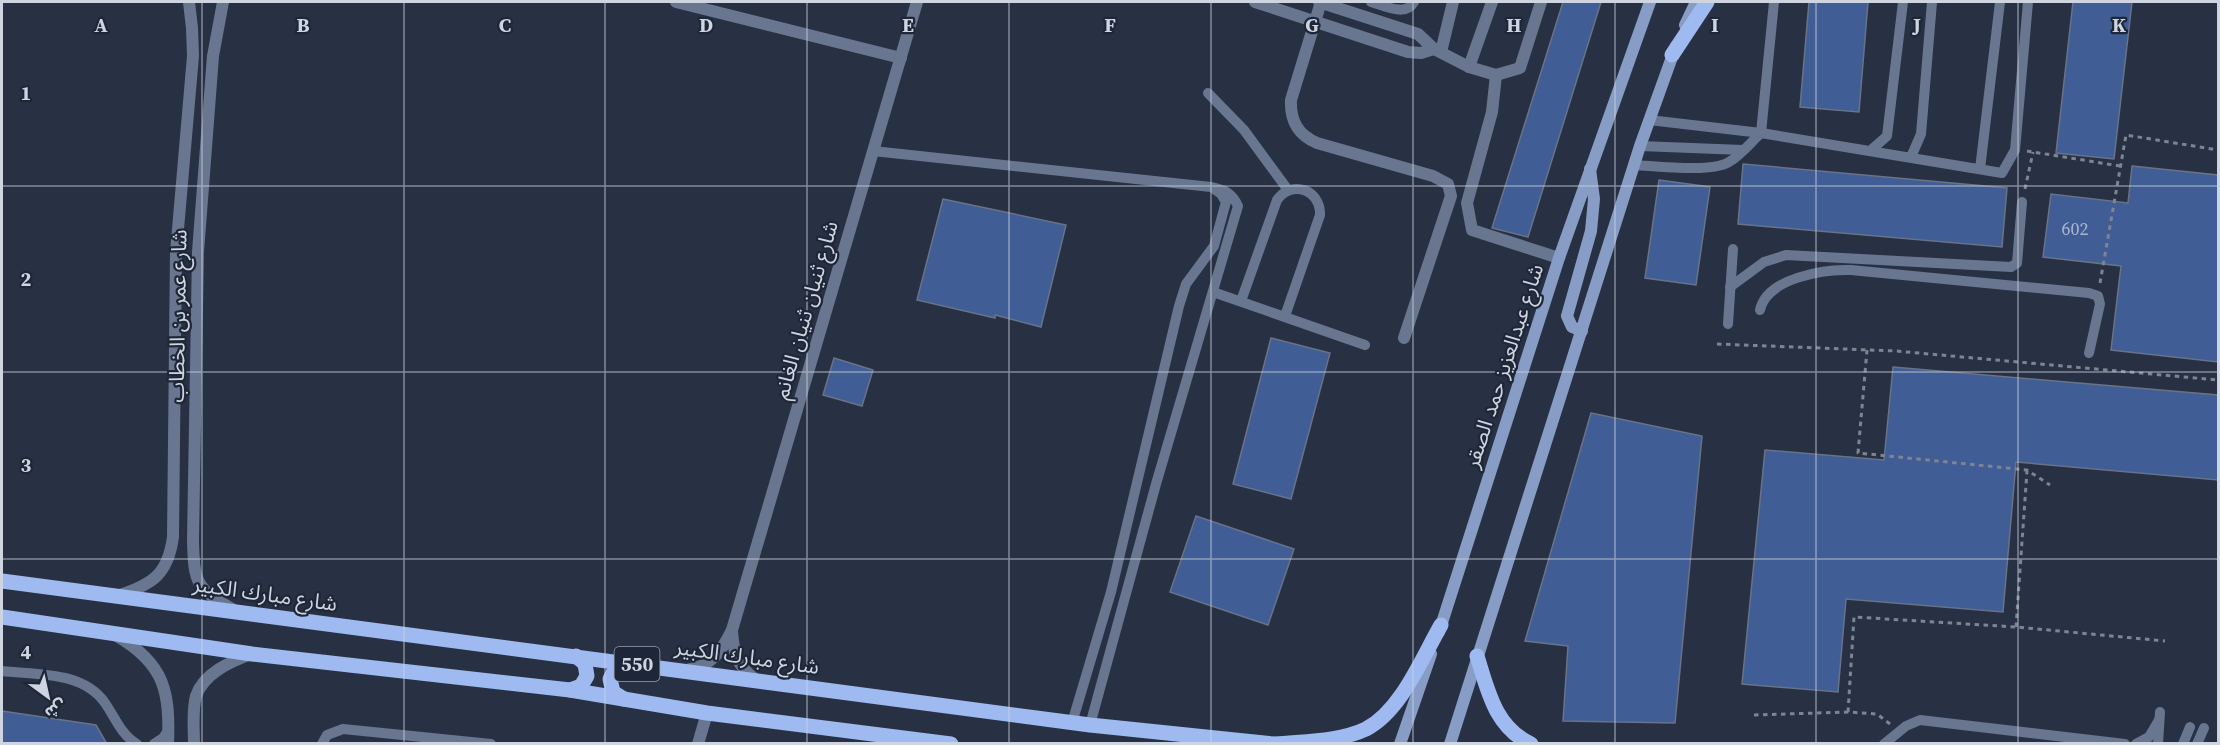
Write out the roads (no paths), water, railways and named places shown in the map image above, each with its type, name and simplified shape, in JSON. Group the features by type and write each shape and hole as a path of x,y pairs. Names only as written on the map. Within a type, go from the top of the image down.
{"main road":[{"name":"شارع عبدالعزيز حمد الصقر","path":"1400,744 1441,625 1559,258 1650,2"},
{"path":"1450,744 1640,146 1672,56 1696,2"},
{"path":"1672,56 1707,2"},
{"path":"1582,331 1572,327 1567,316 1592,231 1594,199 1590,168"},
{"name":"شارع مبارك الكبير","path":"2,580 1072,723 1274,744 1333,738 1359,731 1379,720 1401,696 1441,625"},
{"name":"550","path":"2,617 252,654 570,690 706,712 951,744"},
{"path":"570,690 581,686 587,676 585,664 576,656"},
{"path":"1477,656 1491,701 1501,721 1516,735 1531,744"},
{"path":"624,699 613,692 610,679 616,667 628,663"}],"street":[{"name":"شارع عمر بن الخطاب","path":"120,595 151,582 165,565 171,551 173,537 176,252 193,56 189,2"},
{"name":"شارع عمر بن الخطاب","path":"223,2 213,56 200,216 193,570 205,591 238,612"},
{"path":"676,2 901,58"},
{"name":"شارع ثنيان ثنيان الغانم","path":"732,630 917,2"},
{"path":"1255,2 1408,52 1437,51"},
{"path":"1404,338 1451,196 1448,184 1433,176 1317,143 1307,139 1299,131 1290,111 1291,100 1320,2 1418,34 1437,51 1469,67 1496,75 1520,68 1541,2"},
{"path":"1437,51 1453,2"},
{"path":"1469,67 1492,2"},
{"path":"1496,75 1492,112 1467,203 1472,230 1559,258"},
{"path":"179,214 200,216"},
{"path":"687,670 701,667 712,660 724,646 732,630"},
{"path":"732,630 733,648 738,663 756,680"},
{"path":"108,631 136,648 153,665 167,697 168,737"},
{"path":"194,744 195,702 200,688 216,671 252,654"},
{"path":"698,744 706,712"}],"lane":[{"path":"1373,2 1403,10 1411,7 1414,2"},
{"path":"1634,165 1707,168 1729,162 1761,133 1774,2"},
{"path":"1870,151 1887,136 1903,2"},
{"path":"1911,158 1921,134 1932,2"},
{"path":"1980,169 2000,2"},
{"path":"1649,120 1761,133 2002,173 2015,150 2028,2"},
{"path":"1208,93 1255,143 1288,190"},
{"path":"1640,146 1743,150"},
{"path":"873,151 1211,187 1225,190 1234,197 1238,206 1156,484 1090,725"},
{"path":"1072,723 1111,592 1179,306 1186,284 1214,246 1224,218 1226,202 1221,194 1211,187"},
{"path":"1241,301 1277,200 1288,190 1301,189 1310,192 1319,202 1320,211 1285,316"},
{"path":"1730,287 1764,262 1786,255 2011,267 2017,262 2022,202"},
{"path":"1728,324 1733,249"},
{"path":"1760,310 1763,298 1778,288 1810,274 1839,270 2089,293 2098,296 2100,304 2089,353"},
{"path":"1214,292 1365,345"},
{"path":"2,671 72,679 86,684 104,701 127,736 137,744"},
{"path":"2136,744 2149,737 2160,716 2158,744"},
{"path":"1884,744 1899,731 1920,720 2125,744"},
{"path":"2183,744 2190,727"},
{"path":"2197,744 2204,728"},
{"path":"322,744 327,735 343,729 491,744"},
{"path":"153,744 168,737"}]}
